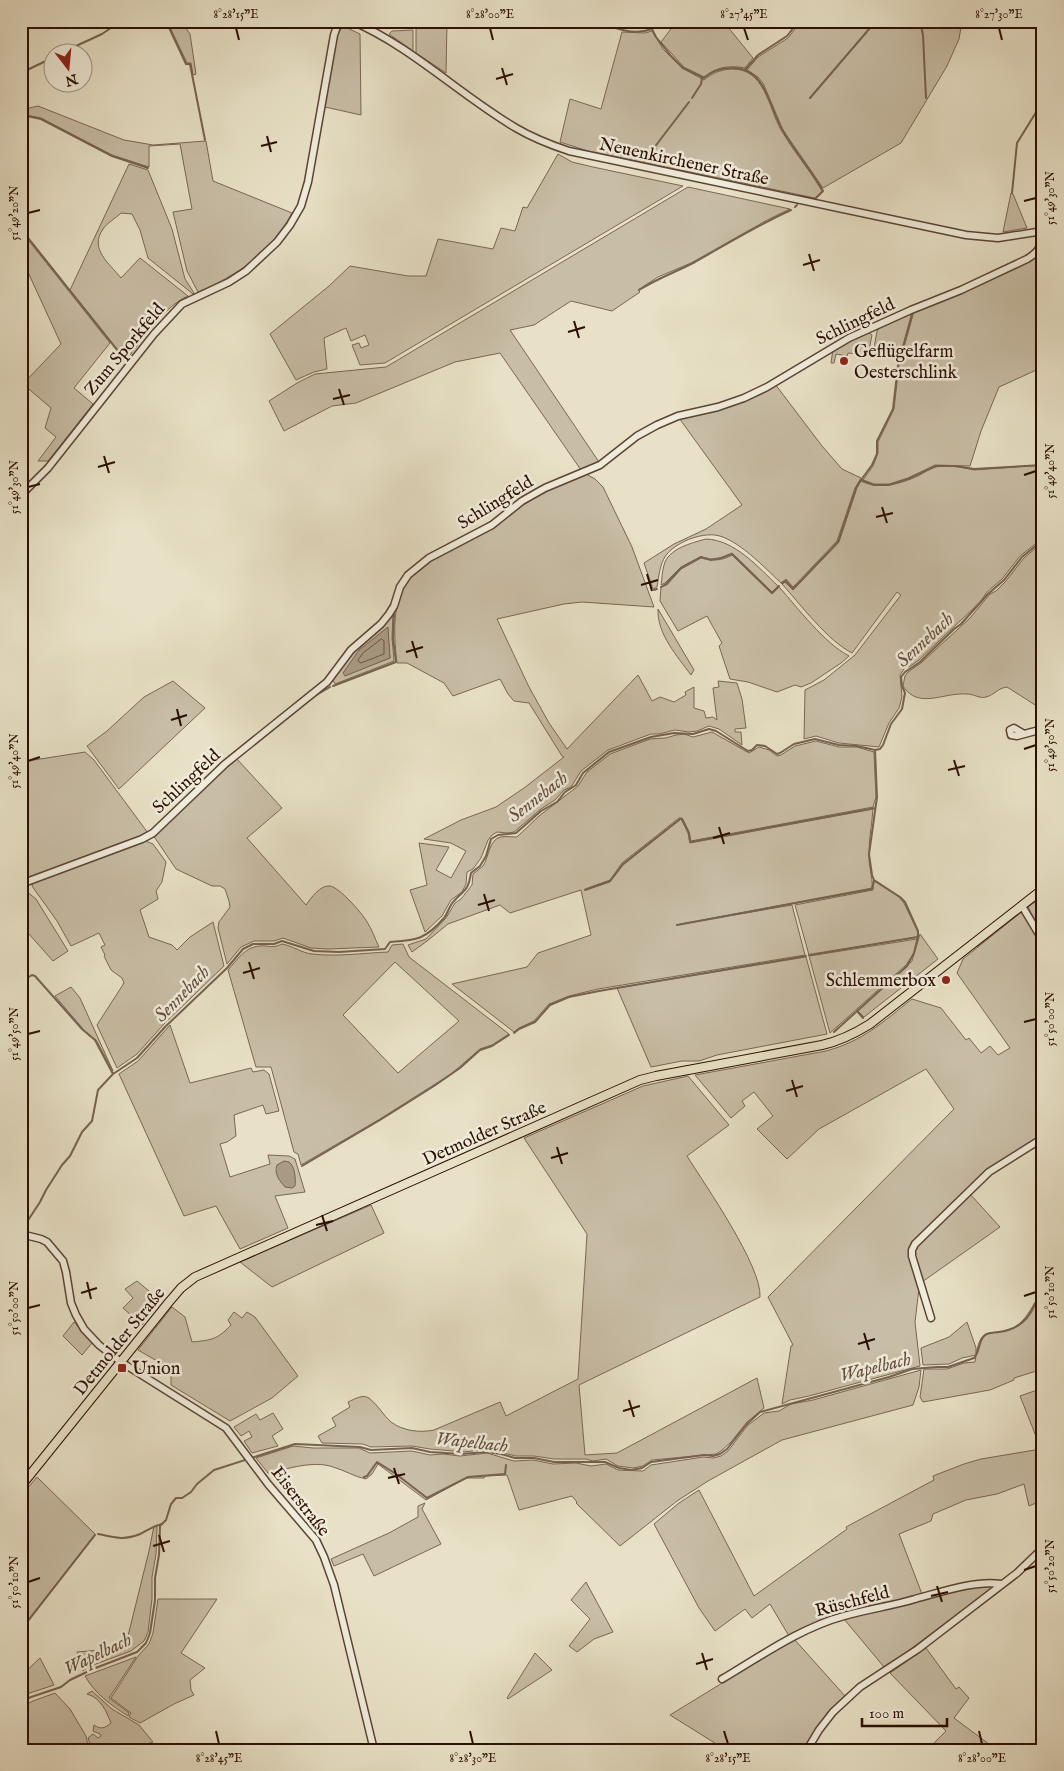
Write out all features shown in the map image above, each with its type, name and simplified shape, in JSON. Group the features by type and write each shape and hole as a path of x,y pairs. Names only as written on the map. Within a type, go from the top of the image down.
{"main road":[{"name":"Detmolder Straße","path":"21,1486 181,1288 195,1277 207,1270 640,1080 822,1045 854,1035 1043,889"}],"street":[{"name":"Zum Sporkfeld","path":"21,496 48,468 172,313 188,301 229,282 246,271 277,242 290,225 301,206 308,182 334,35 339,21"},
{"name":"Neuenkirchener Straße","path":"356,22 388,39 470,98 517,128 569,152 966,236 998,238 1042,231"},
{"name":"Schlingfeld","path":"21,884 152,833 225,764 328,682 351,650 381,624 389,614 394,606 400,587 408,575 429,558 492,525 522,501 546,488 606,462 637,436 657,425 678,416 718,407 744,398 848,338 1027,259 1034,255 1041,245 1042,231"},
{"path":"1024,734 1043,728"},
{"path":"1022,906 1043,941"},
{"path":"931,1318 912,1256 915,1244 989,1172 1043,1138"},
{"name":"Eiserstraße","path":"22,1234 46,1242 63,1261 76,1315 84,1329 99,1345 121,1362 226,1428 252,1463 316,1540 334,1585 374,1750"},
{"path":"807,1750 833,1712 860,1687 918,1649 1017,1573 1043,1548"},
{"name":"Rüschfeld","path":"722,1679 792,1637 843,1616 945,1591 990,1582 1002,1584"}],"shaded area":[{"path":"167,21 181,21 190,34 196,74 193,75 191,63 187,63"},
{"path":"419,21 447,21 446,73 416,53 416,29"},
{"path":"677,21 723,21 753,58 745,68 723,68 713,71 704,77 684,67 661,42"},
{"path":"801,21 962,21 959,39 947,66 901,143 823,188 783,130 763,83 758,77 747,70 758,57 788,38"},
{"path":"343,26 360,34 361,115 325,107 335,43 338,33"},
{"path":"413,30 413,51 389,34 392,31"},
{"path":"652,31 663,49 682,68 704,80 716,72 731,69 742,70 751,75 764,90 781,130 822,191 815,198 588,151 560,142 570,99 601,109 622,32 645,33"},
{"path":"38,106 124,140 153,145 206,141 213,181 292,213 274,239 252,261 240,270 198,292 187,271 173,212 192,209 180,144 149,146 149,167 112,155 41,118 21,114 21,110"},
{"path":"558,154 572,162 683,186 385,363 360,365 352,345 359,343 361,348 369,345 365,335 351,341 346,328 324,338 327,369 314,372 296,380 270,334 329,286 350,266 408,276 426,276 438,239 493,249 501,228 515,231 523,207 527,208"},
{"path":"129,164 148,170 172,229 185,279 194,293 148,258 140,230 132,214 121,213 107,225 99,236 99,249 106,261 121,278 140,258 188,296 162,315 126,360 70,290"},
{"path":"688,187 790,209 691,263 658,277 612,311 571,301 534,325 510,330 599,462 581,470 500,353 455,362 356,403 332,406 284,431 269,401 297,383 315,374 386,367"},
{"path":"1011,193 1027,228 1003,232"},
{"path":"21,231 110,343 74,388 93,404 48,461 38,461 56,437 45,428 51,408 23,384 61,344 21,257"},
{"path":"1036,257 1041,258 1043,261 1043,367 999,387 981,431 970,466 935,465 908,478 889,484 874,484 863,480 873,466 878,453 878,442 894,409 899,365 914,311"},
{"path":"912,312 901,353 874,348 877,331 882,326"},
{"path":"868,332 872,335 868,355 848,353 847,356 836,354 834,363 831,363 833,349"},
{"path":"775,384 842,469 861,478 855,488 837,541 793,587 786,579 781,583 750,554 723,537 707,535 696,537 677,545 667,554 661,565 657,587 653,589 644,563 674,544 706,529 742,505 679,418"},
{"path":"1043,465 1043,538 1020,556 1002,579 987,592 980,602 919,660 909,667 906,666 900,675 902,697 899,708 889,723 879,747 839,743 816,736 804,739 805,690 824,680 855,655 901,595 897,592 852,653 833,640 782,584 785,582 793,590 839,542 861,481 875,485 890,485 911,479 940,466 974,470"},
{"path":"586,474 603,487 632,547 654,607 582,602 564,604 497,619 529,687 549,723 567,749 638,675 652,701 660,697 674,702 686,695 685,692 694,687 694,708 704,711 706,718 713,717 717,720 713,688 719,687 718,681 737,683 742,699 746,728 735,729 735,732 741,732 742,745 719,729 709,726 697,731 675,730 651,734 608,750 581,771 571,787 564,790 555,800 541,809 514,832 497,832 492,835 481,858 473,869 467,872 466,884 462,892 451,900 442,916 425,932 410,890 427,885 419,843 449,847 436,870 451,878 466,851 451,843 424,839 461,820 496,807 564,757 529,703 514,701 500,679 453,696 444,683 407,663 397,663 395,624 399,600 403,589 419,568 547,490"},
{"path":"706,539 727,544 736,549 778,586 772,592 732,553 721,558 701,557 681,567 661,585 666,559 681,547"},
{"path":"1043,542 1043,710 1007,687 984,697 958,694 924,699 909,693 903,686 908,672 921,663 970,618 990,594 1005,582 1024,558"},
{"path":"732,555 772,594 779,587 830,643 849,656 811,683 801,687 795,685 777,692 748,682 730,679 719,646 722,643 707,616 678,631 660,601 661,587 667,585 681,569 701,558 717,560"},
{"path":"658,609 694,670 691,675 664,636"},
{"path":"393,614 392,638 394,661 335,684 333,680 351,654","holes":["387,628 390,658 361,669"]},
{"path":"173,681 205,708 119,789 87,746 107,731 144,697"},
{"path":"712,732 749,753 759,747 769,750 777,756 795,746 816,741 839,747 857,747 874,752 876,797 873,807 691,841 689,832 682,818 679,818 622,863 610,880 585,890 610,882 623,865 681,819 688,833 690,843 873,809 869,842 872,888 676,925 792,905 805,955 598,989 569,996 549,1004 534,1021 514,1032 452,984 527,967 538,953 591,935 581,890 510,913 500,905 448,924 412,952 408,945 426,939 446,918 455,903 461,899 472,885 473,874 483,866 497,838 517,837 539,816 578,786 587,772 610,754 650,739 684,734 693,737"},
{"path":"85,752 94,760 148,833 21,880 28,873 21,849 21,762"},
{"path":"236,758 282,808 247,838 306,905 316,892 326,886 334,887 339,891 364,918 379,947 328,949 311,948 283,938 274,941 254,941 241,947 227,964 218,928 219,922 230,907 225,889 220,886 212,886 176,869 153,835"},
{"path":"143,840 153,844 166,862 162,882 156,891 158,899 140,910 149,937 172,945 177,950 190,937 213,922 224,966 164,1024 137,1054 117,1068 97,1025 124,983 122,978 111,970 101,947 105,945 99,933 71,946 57,921 32,886 33,883"},
{"path":"874,881 899,897 904,903 918,932 917,937 809,955 795,905 873,890"},
{"path":"21,887 36,899 68,951 53,961 21,925"},
{"path":"1043,896 1043,935 1028,907"},
{"path":"1023,911 1043,946 1043,1135 995,1165 913,1242 919,1288 915,1322 920,1366 790,1400 782,1404 791,1346 793,1345 768,1297 954,1109 926,1069 819,1129 787,1159 757,1129 773,1116 754,1092 742,1101 745,1106 731,1118 695,1075 839,1047 872,1030 912,999 941,1008 966,1040 969,1038 981,1053 990,1046 998,1055 1010,1048 957,973 963,959"},
{"path":"920,934 938,959 864,1017 858,1011 912,961"},
{"path":"917,939 914,953 906,965 830,1033 809,956"},
{"path":"403,944 409,957 509,1034 492,1045 480,1049 451,1074 380,1119 301,1165 298,1154 294,1152 271,1067 256,1067 228,970 242,955 254,947 273,947 286,945 308,953 331,955 388,952 392,945","holes":["395,962 459,1021 398,1073 343,1015"]},
{"path":"806,957 827,1034 717,1055 699,1061 682,1061 651,1067 617,988"},
{"path":"71,987 80,998 113,1071 96,1040 88,1035 55,996"},
{"path":"170,1025 190,1083 251,1068 253,1072 264,1070 269,1074 279,1111 266,1114 263,1105 234,1115 236,1136 220,1144 230,1177 270,1164 268,1155 289,1156 295,1159 305,1192 275,1196 288,1228 240,1249 216,1206 184,1216 119,1074 138,1061"},
{"path":"688,1076 729,1125 687,1156 743,1246 758,1283 760,1297 579,1385 585,1455 617,1453 757,1378 764,1408 747,1422 731,1442 716,1454 652,1460 643,1466 633,1468 618,1466 606,1459 593,1461 586,1459 516,1456 486,1449 465,1452 412,1446 371,1447 363,1444 322,1443 318,1436 336,1426 332,1418 350,1407 348,1402 356,1398 369,1398 396,1425 417,1431 429,1431 500,1402 506,1416 578,1379 587,1234 524,1138 643,1086"},
{"path":"970,1194 1000,1227 922,1282 914,1254 916,1245"},
{"path":"371,1205 384,1233 272,1287 240,1262"},
{"path":"137,1281 161,1301 142,1325 123,1308 133,1298 125,1289"},
{"path":"1043,1300 1043,1369 1014,1378 1014,1380 990,1390 923,1402 920,1397 924,1369 947,1369 964,1363 975,1362 976,1355 962,1358 949,1364 923,1365 921,1348 949,1337 967,1322 976,1348 976,1354 978,1345 984,1335 1014,1328 1025,1318 1035,1302"},
{"path":"172,1307 185,1317 192,1342 209,1340 222,1334 231,1325 228,1320 234,1312 242,1318 247,1312 255,1317 298,1376 272,1398 230,1421 171,1385 171,1369 138,1350"},
{"path":"74,1322 92,1343 82,1355 63,1336"},
{"path":"921,1370 919,1387 913,1405 782,1440 708,1481 677,1501 620,1546 576,1503 572,1496 519,1510 507,1475 466,1478 426,1500 378,1464 372,1474 366,1479 333,1467 317,1464 268,1473 256,1458 293,1446 359,1448 370,1453 412,1451 430,1455 460,1456 487,1453 514,1461 533,1460 553,1464 576,1463 591,1466 606,1464 618,1470 643,1471 651,1465 721,1456 728,1451 747,1426 764,1413 779,1411 791,1404 813,1400"},
{"path":"1043,1388 1043,1500 1029,1506 1024,1484 997,1494 966,1500 933,1514 931,1521 899,1534 922,1594 888,1604 842,1613 821,1620 789,1636 770,1604 752,1618 745,1609 715,1631 699,1608 654,1524 679,1503 699,1490 754,1596 847,1529 846,1527 934,1480 933,1476 981,1459 1041,1449 1020,1396"},
{"path":"273,1413 283,1429 272,1436 278,1446 252,1453 244,1441 252,1437 249,1431 241,1436 234,1427 256,1414 260,1420"},
{"path":"37,1477 95,1534 21,1629 21,1496"},
{"path":"425,1503 422,1509 441,1544 374,1576 363,1554 334,1566 331,1559 389,1533 418,1517 418,1506"},
{"path":"154,1526 157,1526 156,1554 152,1577 152,1599 148,1632 144,1641 131,1651 88,1667 83,1671 77,1652 125,1648"},
{"path":"586,1582 613,1632 594,1639 577,1652 569,1646 590,1619 571,1600"},
{"path":"990,1584 994,1586 884,1667 844,1619 868,1611"},
{"path":"158,1599 217,1599 181,1653 205,1668 190,1680 191,1690 194,1695 140,1723 129,1717 131,1713 111,1698 138,1656 149,1644 153,1633"},
{"path":"794,1639 845,1696 824,1719 802,1750 771,1750 769,1748 767,1750 726,1750 670,1715"},
{"path":"926,1648 956,1689 959,1687 969,1698 954,1718 997,1750 927,1750 946,1731 890,1673"},
{"path":"535,1653 552,1670 508,1699 507,1698"},
{"path":"136,1657 109,1698 129,1713 128,1716 99,1694 85,1676"},
{"path":"40,1658 54,1685 21,1698 21,1676"},
{"path":"92,1691 112,1709 139,1725 153,1742 130,1750 92,1750 88,1738 93,1734 98,1738 101,1736 93,1731 94,1725 103,1728 111,1723 99,1702 87,1694"},
{"path":"55,1693 70,1709 86,1736 89,1750 21,1750 21,1707"}],"water":[{"path":"388,627 390,658 345,676 343,673 359,650"},
{"path":"284,1161 289,1162 294,1170 295,1186 292,1188 285,1187 277,1174 277,1165"}],"waterway":[{"path":"85,42 102,34 121,21"},
{"path":"166,21 186,64 190,64 205,140"},
{"path":"596,21 631,31 638,32 652,29"},
{"path":"648,21 656,37 683,68 704,78 720,69 743,69 759,81 765,90 782,129 823,191 815,199 800,196"},
{"path":"745,70 758,55 787,36 799,21"},
{"path":"810,98 876,21"},
{"path":"920,21 923,35 926,98"},
{"path":"21,73 42,63"},
{"path":"692,98 701,84 702,78"},
{"path":"1012,193 1017,143 1043,101"},
{"path":"644,161 689,102"},
{"path":"22,115 41,119 112,156 148,168"},
{"path":"21,123 22,115"},
{"path":"639,290 791,210"},
{"path":"21,229 125,360"},
{"path":"913,312 898,365 893,409 877,441 877,454 872,465 861,480 874,485 889,485 908,479 936,466 956,466 974,469 1043,465"},
{"path":"782,583 786,581 793,589 838,542 856,488 861,480"},
{"name":"Sennebach","path":"21,1231 62,1165 70,1156 82,1132 92,1121 98,1090 113,1074 137,1058 165,1027 227,968 243,949 253,944 274,944 282,941 314,951 339,952 385,949 390,942 420,938 431,931 444,918 452,903 466,889 471,873 480,866 486,856 491,839 498,835 516,833 541,811 557,802 565,792 576,785 583,773 609,752 651,737 674,733 693,734 709,729 716,731 748,751 757,745 765,746 777,754 794,744 815,739 839,745 880,749 891,724 902,709 905,693 901,677 961,624 988,594 1004,580 1022,557 1043,540"},
{"path":"661,587 681,568 701,557 711,560 732,554 772,593 779,586"},
{"path":"333,686 396,662 393,638 394,614"},
{"path":"313,697 330,687"},
{"path":"809,955 918,937 918,931 905,902 874,880 872,875 869,854 877,797 875,750"},
{"path":"585,890 610,881 623,864 680,819 682,819 689,833 690,842 875,808"},
{"path":"677,925 872,889 874,880"},
{"path":"1028,906 1043,895"},
{"path":"977,946 1021,911"},
{"path":"863,1018 857,1011 907,966 914,953 918,937"},
{"path":"514,1033 535,1022 550,1005 569,997 806,956"},
{"path":"21,982 32,975 35,976 82,1029 95,1040 113,1074"},
{"path":"834,1032 856,1012"},
{"path":"302,1166 434,1086 460,1068 480,1050 492,1046 509,1035"},
{"name":"Wapelbach","path":"21,1702 61,1687 70,1680 93,1669 137,1652 146,1643 150,1633 155,1600 160,1526 166,1520 171,1504 176,1498 182,1498 191,1492 197,1484 214,1470 295,1444 360,1447 371,1450 412,1448 430,1452 461,1454 486,1452 515,1458 534,1458 554,1462 605,1462 619,1468 631,1470 642,1468 651,1462 704,1455 713,1456 727,1449 746,1425 760,1412 912,1369 948,1367 974,1358 984,1336 989,1333 1005,1331 1016,1327 1025,1320 1035,1304 1043,1302"},
{"path":"364,1477 367,1476 377,1462 427,1498 468,1477 505,1474 506,1465"},
{"path":"98,1534 119,1538 129,1537 162,1524"},
{"path":"21,1630 95,1535"}],"place":[{"name":"Geflügelfarm Oesterschlink","path":"844,361"},
{"name":"Schlemmerbox","path":"946,980"},
{"name":"Union","path":"122,1368"}]}
